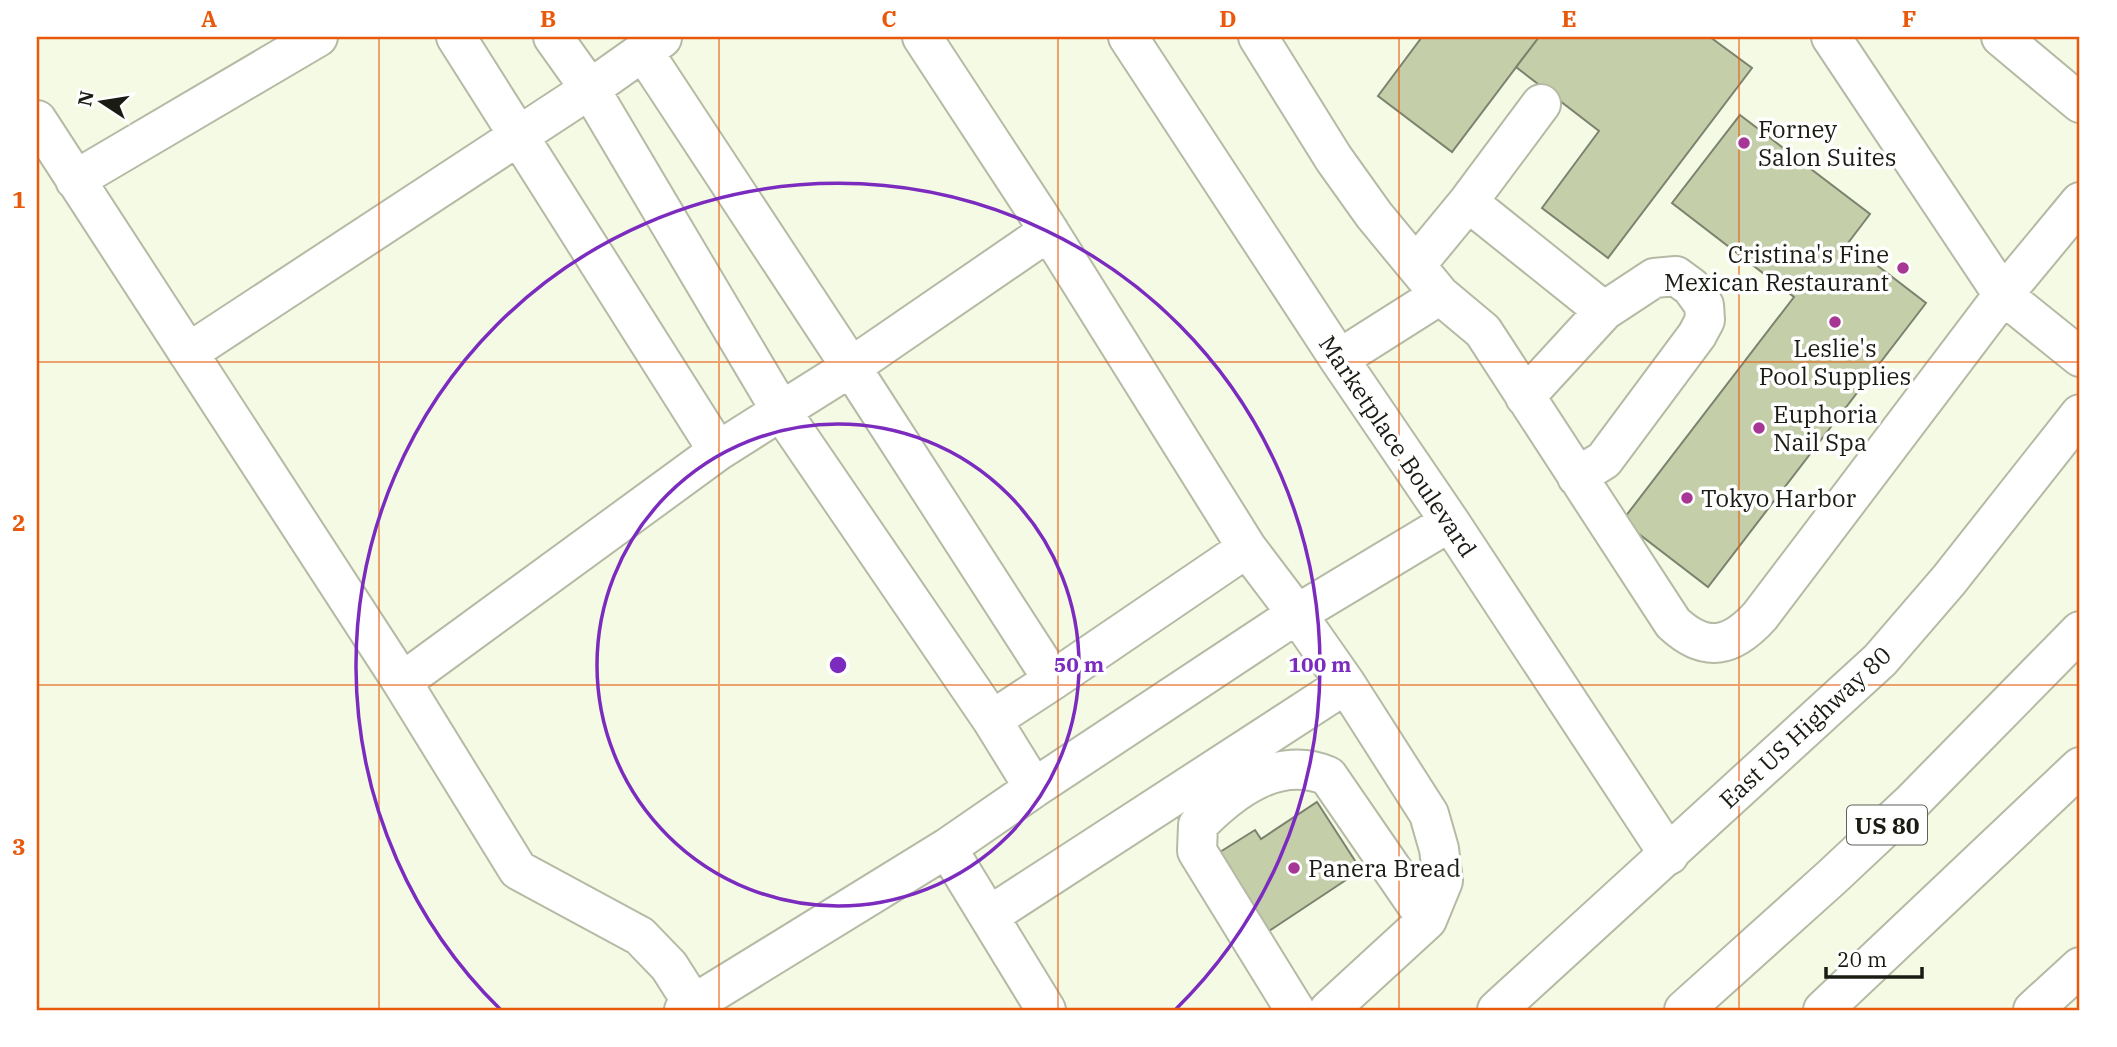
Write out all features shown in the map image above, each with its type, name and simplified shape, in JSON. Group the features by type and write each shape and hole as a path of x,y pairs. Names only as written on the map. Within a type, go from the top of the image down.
{"main road":[{"path":"75,180 318,37"},
{"path":"456,37 718,451"},
{"path":"553,37 590,89 781,411 992,720 1034,788"},
{"path":"922,37 1049,231 1247,548 1346,684 1429,814 1439,849 1443,881 1427,920 1329,1010"},
{"name":"Marketplace Boulevard","path":"1128,37 1669,855"},
{"path":"1258,37 1334,159 1374,215 1440,295 1483,331 1673,624 1697,640 1712,643 1730,641 1745,632 1760,616 2003,295 2080,202"},
{"path":"1831,37 2003,295 2080,357"},
{"path":"2001,37 2080,103"},
{"path":"188,353 590,89 653,44 851,367 1053,680"},
{"path":"1416,265 1468,202 1541,104"},
{"path":"37,120 402,682 518,870 640,936 669,966 692,1008 947,848 1297,614 1450,522"},
{"path":"1468,202 1604,311"},
{"path":"402,682 718,451 851,367 1049,231"},
{"path":"1525,397 1604,311 1654,278 1676,276 1691,287 1704,305 1705,320 1697,335 1604,460 1577,477"},
{"path":"1339,359 1440,295"},
{"name":"East US Highway 80","path":"1497,1010 1880,660 1949,580 2080,414"},
{"path":"992,720 1247,548"},
{"name":"US 80","path":"1684,1010 1913,801 2080,631"},
{"path":"989,916 1346,684"},
{"path":"1823,1010 2080,767"},
{"path":"1295,1010 1197,851 1198,825 1221,801 1276,770 1313,770 1328,776 1427,920"},
{"path":"947,848 1046,1010"},
{"path":"2032,1010 2080,967"}],"building":[{"path":"1422,37 1539,37 1452,152 1378,96"},
{"path":"1539,37 1710,37 1752,68 1608,258 1542,208 1599,131 1516,67"},
{"path":"1740,115 1870,214 1848,243 1926,303 1708,587 1622,521 1794,297 1672,203"},
{"name":"Panera Bread","path":"1317,802 1361,870 1266,933 1216,876 1230,867 1220,852 1255,830 1261,839"}],"place":[{"name":"Forney Salon Suites","path":"1744,143"},
{"name":"Cristina's Fine Mexican Restaurant","path":"1903,268"},
{"name":"Leslie's Pool Supplies","path":"1835,322"},
{"name":"Euphoria Nail Spa","path":"1759,428"},
{"name":"Tokyo Harbor","path":"1687,498"},
{"name":"Panera Bread","path":"1294,868"}]}
